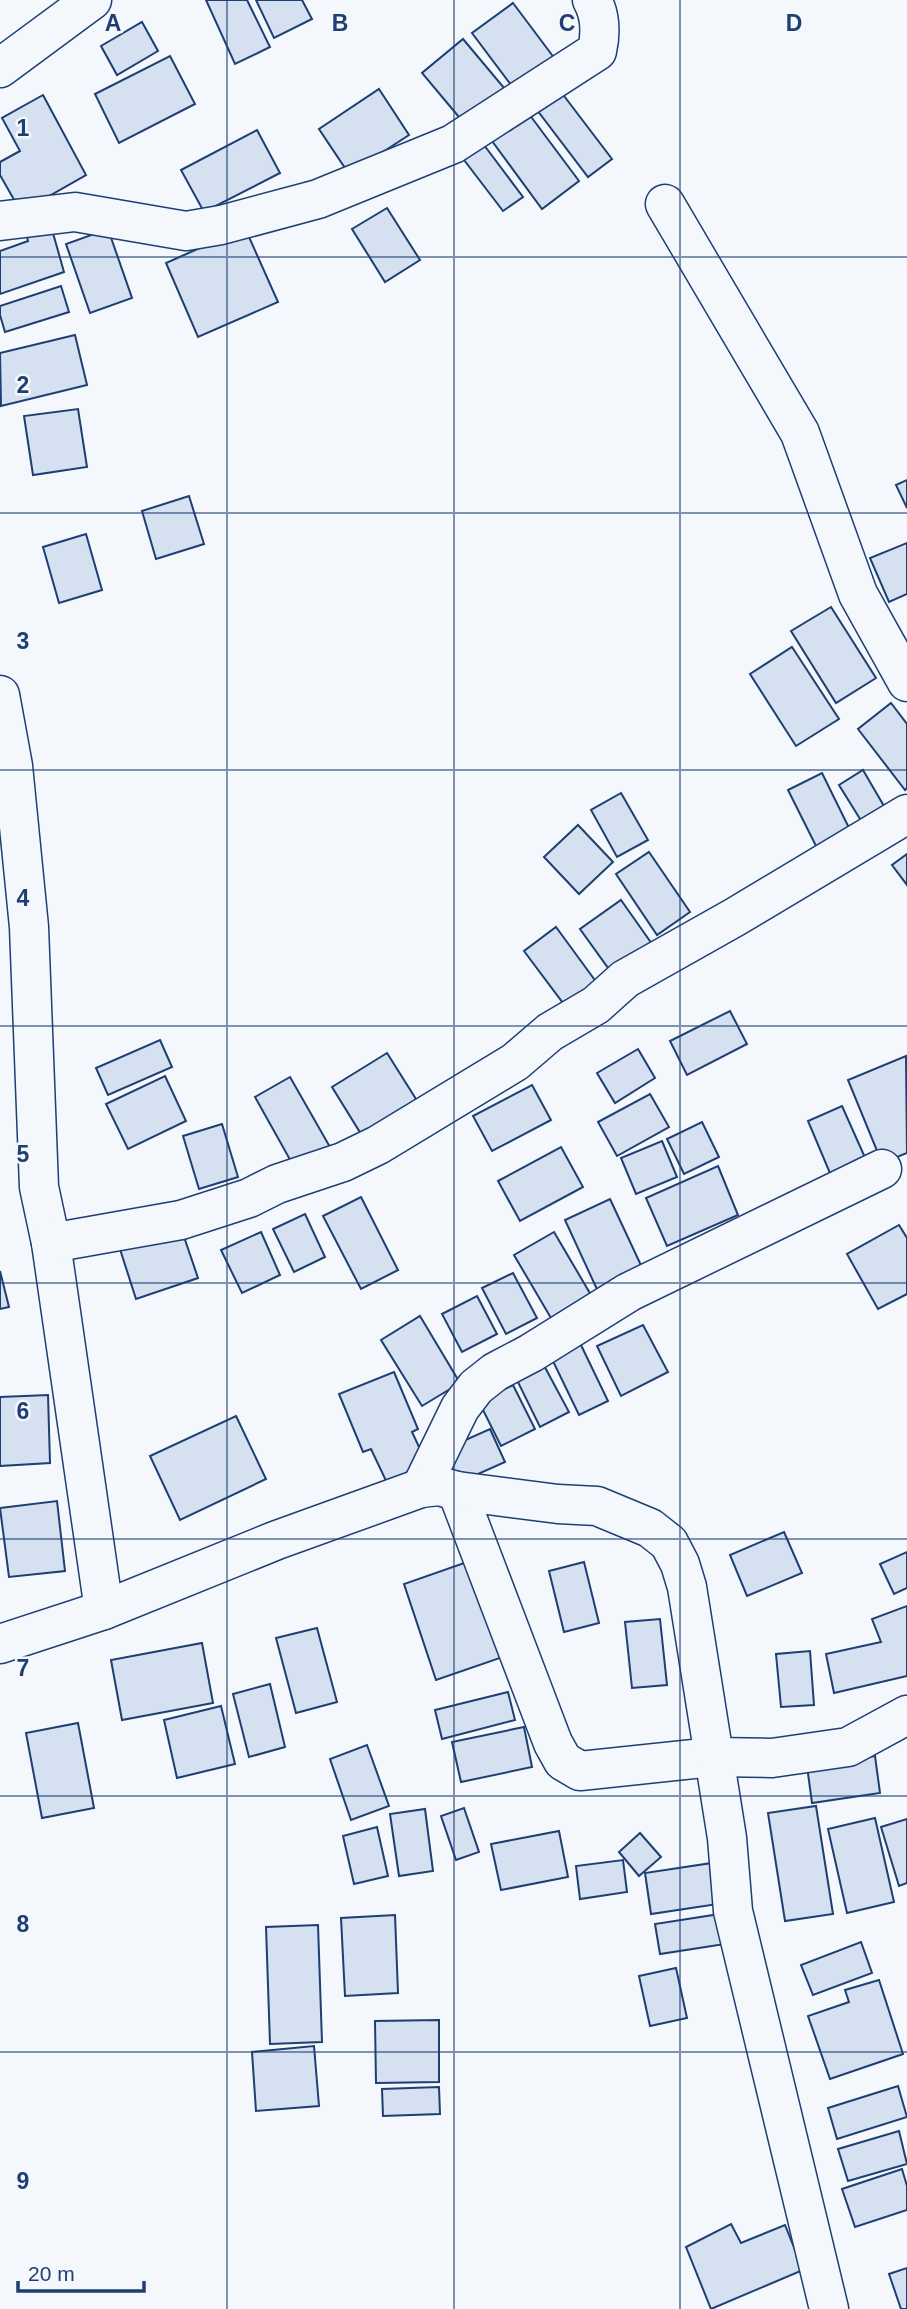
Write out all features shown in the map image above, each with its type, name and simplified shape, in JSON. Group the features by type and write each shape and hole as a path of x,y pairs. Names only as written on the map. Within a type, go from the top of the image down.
{"street":[{"path":"0,68 92,0"},
{"path":"0,221 75,212 186,231 220,225 318,199 453,144 597,51 600,39 598,12 592,0"},
{"path":"665,204 800,433 858,594 907,682"},
{"path":"0,695 6,767 29,927 39,1188 51,1243 104,1610"},
{"path":"51,1243 181,1220 249,1198 277,1184 343,1162 378,1145 515,1062 550,1032 596,1005 625,979 907,814"},
{"path":"882,1168 629,1292 531,1353 495,1372 475,1387 460,1408 439,1489 553,1743 563,1760 580,1771 713,1757 772,1758 848,1747 907,1715"},
{"path":"0,1644 104,1610 277,1541 439,1489 558,1504 597,1506 650,1528 668,1543 680,1564 687,1587 727,1838 733,1911 829,2309"}],"building":[{"path":"206,0 247,0 270,47 235,64"},
{"path":"256,0 302,0 312,19 274,38"},
{"path":"513,3 555,59 514,89 472,33"},
{"path":"142,22 158,51 117,75 101,46"},
{"path":"463,39 510,95 469,129 422,73"},
{"path":"170,56 195,104 119,143 95,94"},
{"path":"558,88 612,159 588,177 534,106"},
{"path":"379,89 409,135 349,174 319,129"},
{"path":"43,95 86,175 21,212 0,175 0,162 20,151 2,118"},
{"path":"529,114 579,181 542,209 492,141"},
{"path":"257,130 280,173 204,212 181,170"},
{"path":"481,141 523,197 503,211 461,156"},
{"path":"387,208 420,260 385,282 352,229"},
{"path":"49,219 64,272 0,294 0,251 28,241 24,225"},
{"path":"245,228 278,302 198,337 166,263"},
{"path":"108,229 132,298 90,313 66,244"},
{"path":"61,286 69,312 5,332 0,306"},
{"path":"75,335 87,385 1,406 0,353"},
{"path":"78,409 87,467 33,475 24,416"},
{"path":"907,480 907,508 896,485"},
{"path":"189,496 204,544 156,559 142,511"},
{"path":"86,534 102,590 59,603 43,547"},
{"path":"907,543 907,594 889,602 870,558"},
{"path":"831,607 876,678 836,703 791,631"},
{"path":"792,647 839,719 796,746 750,674"},
{"path":"891,703 907,724 905,790 858,729"},
{"path":"863,770 888,813 865,827 839,785"},
{"path":"822,773 853,836 819,852 788,790"},
{"path":"621,793 648,840 617,857 591,810"},
{"path":"578,825 613,862 579,894 544,857"},
{"path":"649,852 690,912 657,935 616,874"},
{"path":"907,854 907,885 892,865"},
{"path":"621,900 652,944 611,972 580,929"},
{"path":"556,927 597,983 566,1007 524,951"},
{"path":"730,1011 747,1044 687,1075 670,1041"},
{"path":"160,1040 172,1067 108,1095 96,1068"},
{"path":"638,1049 655,1078 615,1103 597,1073"},
{"path":"387,1053 421,1107 366,1142 332,1087"},
{"path":"906,1056 907,1153 882,1163 848,1080"},
{"path":"165,1076 186,1121 128,1149 106,1104"},
{"path":"290,1077 334,1154 298,1174 255,1097"},
{"path":"532,1085 551,1120 492,1151 473,1116"},
{"path":"650,1094 669,1127 617,1156 598,1122"},
{"path":"842,1106 867,1162 832,1178 808,1121"},
{"path":"702,1122 719,1157 684,1174 667,1139"},
{"path":"222,1124 238,1177 199,1189 183,1136"},
{"path":"662,1141 677,1177 636,1194 621,1158"},
{"path":"561,1147 583,1187 520,1221 498,1181"},
{"path":"718,1166 738,1215 667,1246 646,1198"},
{"path":"361,1197 398,1270 361,1289 323,1216"},
{"path":"610,1199 646,1276 601,1298 565,1220"},
{"path":"305,1214 325,1257 294,1272 273,1229"},
{"path":"179,1222 198,1278 136,1299 118,1243"},
{"path":"899,1225 907,1238 907,1294 878,1309 847,1254"},
{"path":"261,1232 280,1275 242,1293 221,1250"},
{"path":"554,1232 598,1307 558,1330 514,1255"},
{"path":"0,1271 9,1307 0,1309"},
{"path":"513,1273 537,1318 506,1334 482,1288"},
{"path":"477,1296 497,1334 462,1352 442,1314"},
{"path":"420,1316 460,1383 422,1406 381,1340"},
{"path":"643,1325 668,1372 621,1396 597,1346"},
{"path":"580,1343 608,1401 579,1415 551,1357"},
{"path":"540,1358 569,1412 540,1427 513,1372"},
{"path":"394,1372 418,1429 412,1432 428,1466 388,1485 371,1449 363,1452 339,1394"},
{"path":"513,1385 535,1429 501,1446 479,1402"},
{"path":"48,1395 50,1463 0,1466 0,1397"},
{"path":"236,1416 266,1479 180,1520 150,1456"},
{"path":"490,1429 505,1462 458,1483 443,1450"},
{"path":"57,1501 65,1571 9,1577 0,1508"},
{"path":"784,1532 802,1573 747,1596 730,1555"},
{"path":"907,1552 907,1588 894,1594 880,1564"},
{"path":"467,1562 500,1658 436,1680 404,1584"},
{"path":"584,1562 599,1623 564,1632 549,1571"},
{"path":"907,1606 907,1676 834,1693 826,1654 881,1642 872,1619"},
{"path":"660,1619 667,1685 632,1688 625,1622"},
{"path":"317,1628 337,1702 296,1713 276,1638"},
{"path":"202,1643 213,1703 122,1720 111,1660"},
{"path":"810,1651 814,1705 781,1707 776,1654"},
{"path":"270,1684 285,1747 249,1757 233,1694"},
{"path":"508,1692 515,1720 442,1739 435,1710"},
{"path":"221,1706 235,1764 177,1778 164,1720"},
{"path":"78,1723 94,1808 42,1818 26,1733"},
{"path":"524,1727 532,1767 461,1782 452,1742"},
{"path":"367,1745 389,1806 351,1820 330,1759"},
{"path":"875,1756 880,1793 812,1803 807,1766"},
{"path":"816,1806 833,1914 785,1921 768,1813"},
{"path":"464,1808 479,1852 456,1860 441,1816"},
{"path":"425,1809 433,1871 399,1876 390,1814"},
{"path":"875,1818 894,1902 847,1913 828,1829"},
{"path":"907,1819 907,1883 899,1886 881,1827"},
{"path":"377,1827 388,1876 354,1884 343,1836"},
{"path":"559,1831 568,1877 501,1890 491,1844"},
{"path":"640,1833 661,1857 639,1876 619,1852"},
{"path":"623,1860 627,1892 580,1899 576,1866"},
{"path":"712,1863 718,1904 651,1914 645,1873"},
{"path":"720,1914 725,1944 660,1954 655,1924"},
{"path":"395,1915 398,1993 345,1996 341,1918"},
{"path":"318,1925 322,2042 270,2044 266,1927"},
{"path":"861,1942 872,1973 813,1995 801,1965"},
{"path":"676,1968 687,2018 650,2026 639,1976"},
{"path":"879,1980 903,2054 830,2079 808,2016 849,2002 845,1990"},
{"path":"439,2020 439,2082 376,2083 375,2021"},
{"path":"314,2046 319,2106 256,2111 252,2052"},
{"path":"898,2086 907,2117 837,2139 828,2108"},
{"path":"439,2087 440,2114 383,2116 382,2089"},
{"path":"899,2131 907,2164 848,2181 838,2149"},
{"path":"902,2169 907,2186 907,2210 855,2227 842,2189"},
{"path":"731,2224 741,2243 785,2225 803,2270 711,2309 686,2247"},
{"path":"907,2268 907,2309 901,2309 889,2274"}]}
